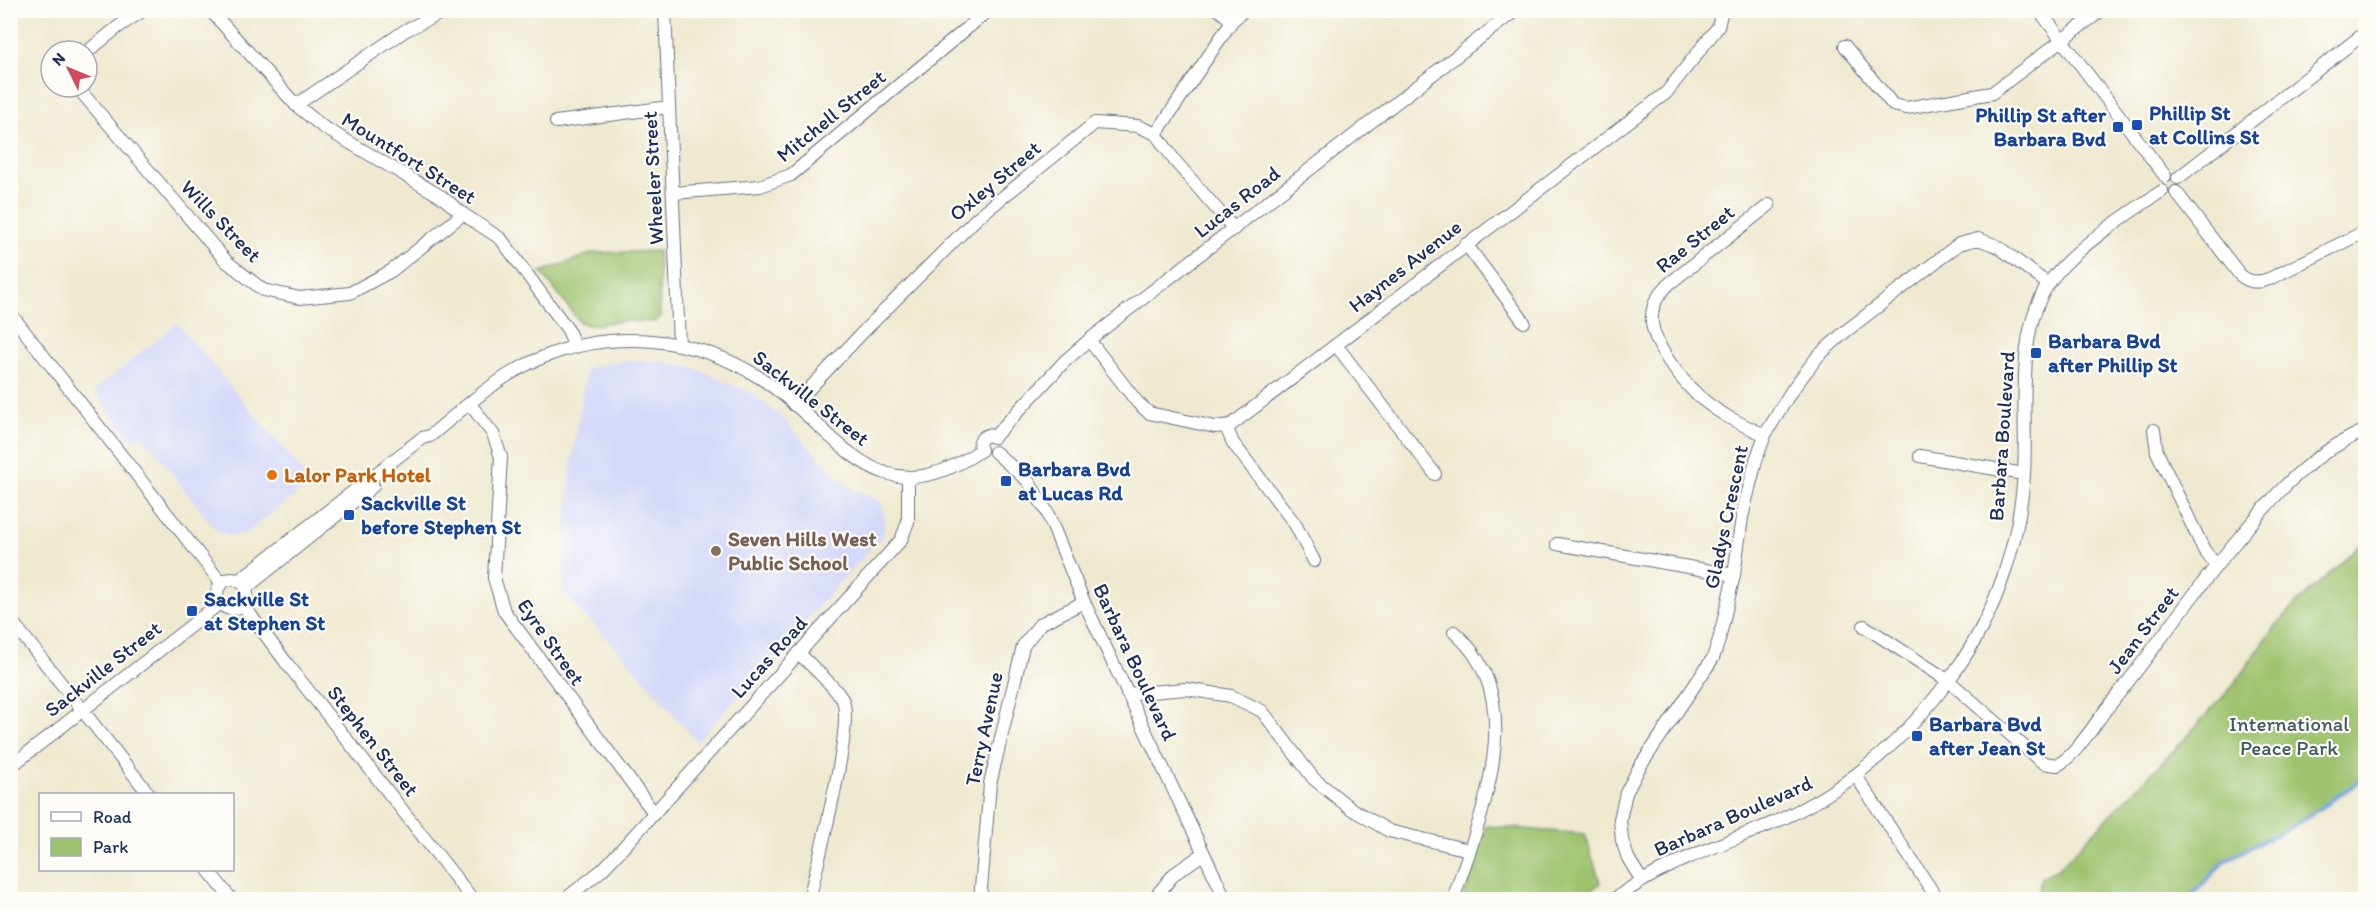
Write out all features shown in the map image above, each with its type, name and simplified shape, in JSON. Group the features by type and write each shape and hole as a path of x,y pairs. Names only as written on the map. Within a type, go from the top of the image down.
{"street":[{"path":"99,42 144,10"},
{"name":"Mountfort Street","path":"210,10 296,105 322,127 442,197 501,239 568,330 575,347"},
{"path":"296,105 406,30 447,10"},
{"name":"Wheeler Street","path":"665,10 679,344"},
{"name":"Mitchell Street","path":"673,193 760,186 791,176 988,10"},
{"path":"1219,10 1232,21"},
{"path":"1234,229 1175,160 1156,134 1232,21 1244,10"},
{"name":"Lucas Road","path":"994,437 1065,361 1089,340 1516,10"},
{"name":"Haynes Avenue","path":"1226,427 1237,422 1466,244 1666,93 1718,27 1722,10"},
{"path":"2039,10 2165,176"},
{"path":"1845,46 1893,105 1906,108 1992,93 2102,10"},
{"path":"2178,178 2366,32"},
{"name":"Wills Street","path":"86,99 226,261 263,290 300,298 350,293 391,271 463,214"},
{"path":"556,122 669,107"},
{"name":"Oxley Street","path":"794,405 977,218 1095,123 1138,126 1156,134"},
{"path":"2173,175 2178,178 2181,184 2176,192 2169,194 2162,191 2160,183 2165,176 2173,175"},
{"name":"Barbara Boulevard","path":"1613,900 1673,862 1802,810 1856,776 1912,726 1949,681 1980,631 2000,587 2015,536 2024,474 2028,339 2034,315 2048,284 2073,256 2162,191"},
{"path":"2176,192 2240,275 2253,282 2259,283 2269,279 2366,231"},
{"name":"Rae Street","path":"1765,435 1721,413 1692,389 1656,339 1652,316 1661,292 1670,283 1769,205"},
{"name":"Gladys Crescent","path":"1642,881 1628,858 1622,840 1622,805 1639,768 1713,658 1734,575 1742,517 1756,460 1765,435 1792,390 1818,356 1846,331 1959,244 1978,239 1997,246 2048,284"},
{"path":"1466,244 1524,322"},
{"path":"10,313 222,584"},
{"name":"Sackville Street","path":"242,584 422,438 429,436 522,367 542,357 575,347 626,340 679,344 722,357 764,381 850,455 887,474 908,478"},
{"path":"1089,340 1137,402 1149,412 1215,427 1226,427 1233,443 1294,524 1314,561"},
{"path":"1336,345 1435,474"},
{"name":"Eyre Street","path":"470,404 493,434 501,457 494,578 504,611 654,813"},
{"name":"Jean Street","path":"1864,626 1949,681 2037,758 2051,765 2063,762 2143,664 2216,565 2280,489 2311,461 2345,439 2366,429"},
{"path":"2154,430 2157,452 2204,550 2216,565"},
{"path":"988,435 994,437 998,443 996,452 988,454 981,450 979,443 982,439 988,435"},
{"path":"908,478 942,473 963,463 981,450"},
{"name":"Barbara Boulevard","path":"996,452 1017,470 1036,493 1047,512 1084,602 1226,900"},
{"path":"1920,456 2024,474"},
{"name":"Lucas Road","path":"564,900 602,870 901,540 908,522 908,478"},
{"path":"1557,544 1734,575"},
{"path":"229,580 242,584 247,597 243,605 231,609 220,603 217,595 222,584 229,580"},
{"name":"Terry Avenue","path":"980,900 990,784 1018,657 1027,639 1040,624 1084,602"},
{"name":"Sackville Street","path":"10,767 220,603"},
{"name":"Stephen Street","path":"243,605 473,900"},
{"path":"10,618 147,793"},
{"path":"1453,900 1487,792 1496,735 1494,704 1477,657 1454,632"},
{"path":"799,653 843,701 845,724 841,760 809,900"},
{"path":"1127,694 1185,689 1231,696 1262,711 1314,779 1350,808 1389,831 1469,850"},
{"path":"1856,776 1938,900"},
{"path":"1153,900 1174,874 1203,854"},
{"path":"209,871 232,900"}],"shaded area":[{"path":"177,323 312,482 245,534 230,536 217,531 141,434 132,440 94,391"},
{"name":"Seven Hills West Public School","path":"629,360 667,362 702,371 751,393 778,414 839,478 856,491 882,502 885,528 882,536 697,742 630,663 570,600 563,589 570,473 586,368"}],"green space":[{"path":"658,251 660,317 656,322 623,321 589,325 580,322 541,272 593,253"},
{"name":"International Peace Park","path":"2365,541 2365,777 2298,823 2226,860 2187,899 2038,899 2041,877 2058,869 2182,742 2231,688 2273,629 2296,604"},
{"path":"1486,826 1585,834 1600,883 1580,899 1463,899"}],"waterway":[{"path":"2187,900 2226,860 2298,823 2366,777"}],"place":[{"name":"Phillip St at Collins St","path":"2137,125"},
{"name":"Phillip St after Barbara Bvd","path":"2118,127"},
{"name":"Barbara Bvd after Phillip St","path":"2036,353"},
{"name":"Lalor Park Hotel","path":"272,475"},
{"name":"Barbara Bvd at Lucas Rd","path":"1006,481"},
{"name":"Sackville St before Stephen St","path":"349,515"},
{"name":"Seven Hills West Public School","path":"716,551"},
{"name":"Sackville St at Stephen St","path":"192,611"},
{"name":"Barbara Bvd after Jean St","path":"1917,736"}]}
